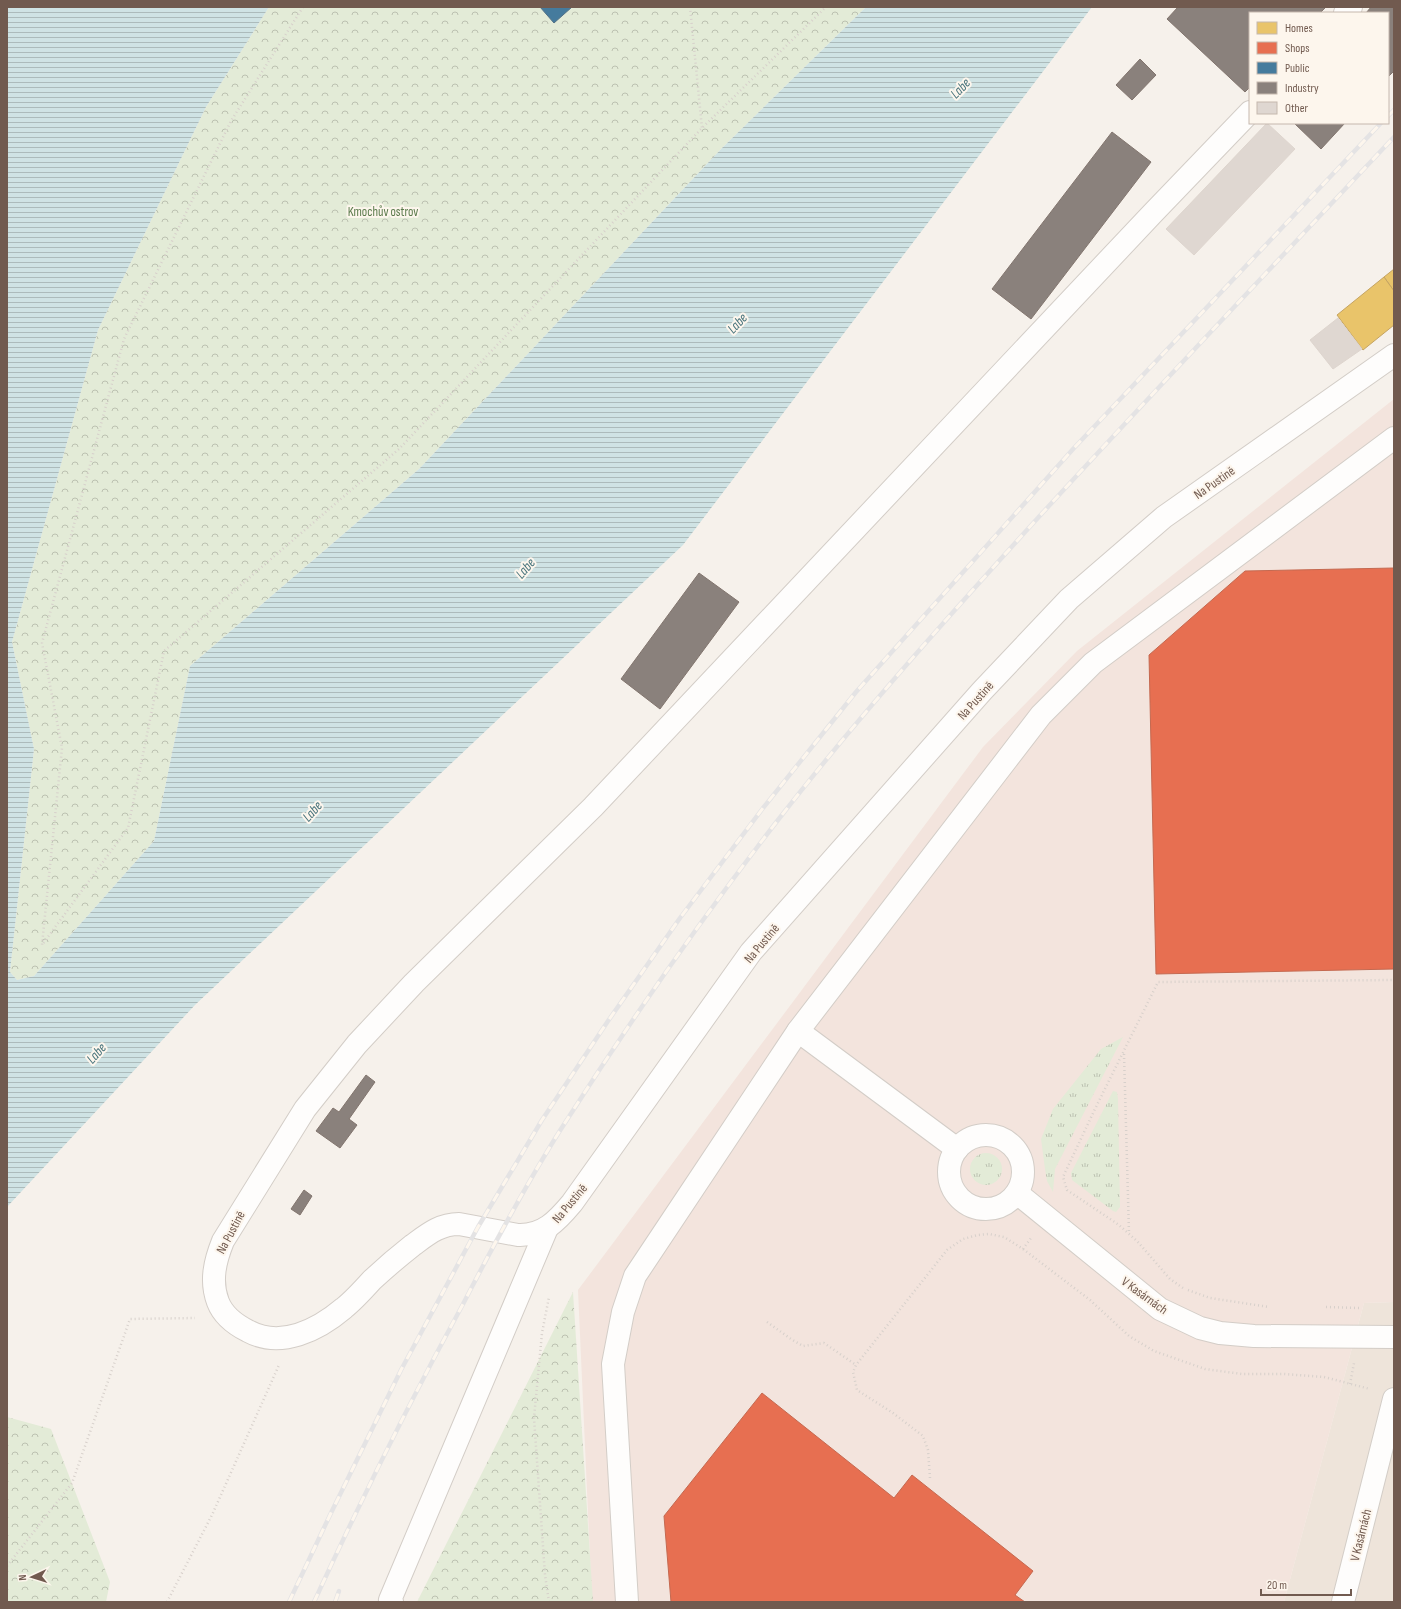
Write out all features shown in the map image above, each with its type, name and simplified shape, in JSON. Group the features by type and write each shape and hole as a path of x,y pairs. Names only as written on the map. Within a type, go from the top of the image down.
{"street":[{"name":"Na Pustině","path":"1249,113 593,807 414,983 357,1044 305,1109 223,1240 217,1255 214,1275 214,1292 220,1306 228,1317 240,1327 256,1336 270,1339 291,1337 311,1331 345,1308 373,1279 400,1255 427,1234 440,1227 449,1224 459,1224 518,1235 527,1235 548,1228 572,1203 751,952 982,690 1069,599 1164,517 1394,355"},
{"path":"627,1602 613,1364 623,1312 634,1276 798,1031 1040,715 1093,663 1394,438"},
{"path":"798,1031 957,1149"},
{"path":"986,1135 997,1136 1007,1141 1015,1149 1021,1159 1024,1171 1018,1193 1010,1202 988,1210 977,1209 966,1204 957,1196 951,1185 949,1172 951,1160 957,1149 970,1139 986,1135"},
{"name":"V Kasárnách","path":"1018,1193 1160,1309 1200,1328 1254,1336 1394,1337"},
{"path":"392,1602 390,1600 548,1228"},
{"name":"V Kasárnách","path":"1343,1602 1394,1399"}],"path":[{"path":"303,7 231,121 124,339 42,643 62,748 42,945 128,828 164,651 399,449 702,128 826,7"},
{"path":"690,7 702,128"},
{"path":"1276,1307 1210,1298 1184,1289 1170,1279 1148,1252 1129,1234 1067,1190 1063,1177 1158,982 1394,980"},
{"path":"1124,1053 1129,1234"},
{"path":"930,1478 928,1450 922,1436 893,1413 857,1390 853,1372 856,1364 947,1250 963,1239 978,1234 989,1234 1004,1237 1023,1249"},
{"path":"549,1602 544,1575 534,1418 542,1333 550,1290"},
{"path":"1321,1307 1359,1308"},
{"path":"7,1566 72,1483 130,1318 228,1317"},
{"path":"767,1322 791,1340 803,1346 824,1343 856,1364"},
{"path":"167,1602 212,1515 291,1337"}],"shaded area":[{"path":"1394,399 1394,1302 1364,1303 1284,1602 592,1602 578,1290 983,747 1077,651"},
{"path":"1394,1302 1394,1602 1284,1602 1364,1303"}],"green space":[{"name":"Kmochův ostrov","path":"269,7 866,7 722,148 419,469 190,666 154,841 34,976 17,980 10,972 34,749 12,642 98,330 206,107"},
{"path":"1123,1037 1055,1169 1053,1192 1047,1181 1041,1139 1053,1109 1101,1049"},
{"path":"1113,1091 1117,1092 1118,1099 1120,1207 1116,1212 1072,1180 1071,1173"},
{"path":"983,1153 989,1153 998,1157 1002,1169 998,1181 989,1185 983,1185 974,1181 970,1172 970,1166 974,1157"},
{"path":"573,1292 593,1602 417,1602"},
{"path":"7,1417 51,1429 110,1582 106,1602 7,1602"}],"water":[{"name":"Labe","path":"7,7 269,7 206,107 98,330 12,642 34,749 10,972 17,980 34,976 154,841 190,666 419,469 722,148 866,7 1092,7 683,545 195,1005 7,1207"}],"building: Homes":[{"path":"1394,269 1394,291 1384,277"},
{"path":"1384,277 1394,291 1394,325 1363,350 1337,315"}],"building: Shops":[{"path":"1394,568 1394,969 1156,974 1149,655 1245,571"},
{"path":"762,1393 894,1498 912,1475 1033,1571 1015,1595 1025,1602 671,1602 664,1516"}],"building: Public":[{"path":"540,7 572,7 554,23"}],"building: Industry":[{"path":"1178,7 1326,7 1321,12 1249,12 1249,88 1245,92 1167,19"},
{"path":"1371,7 1394,7 1394,71 1389,76 1389,12 1367,12"},
{"path":"1140,59 1156,75 1132,100 1116,85"},
{"path":"1295,124 1344,124 1321,149"},
{"path":"1112,132 1151,162 1031,319 992,289"},
{"path":"699,573 739,602 660,709 621,679"},
{"path":"366,1075 375,1082 349,1119 357,1125 340,1148 316,1131 333,1108 339,1112"},
{"path":"304,1190 312,1196 300,1215 291,1209"}],"building: Other":[{"path":"1266,124 1268,124 1295,149 1194,255 1166,229"},
{"path":"1338,318 1362,349 1333,369 1310,340"}],"railway":[{"path":"1389,115 1394,110"},
{"path":"289,1602 401,1370 478,1227 542,1120 608,1021 680,918 763,808 856,692 1074,448 1380,124"},
{"path":"314,1602 404,1416 485,1261 522,1194 561,1129 612,1050 749,857 872,705 1003,557 1169,376 1394,137"},
{"path":"335,1602 339,1591"}]}
